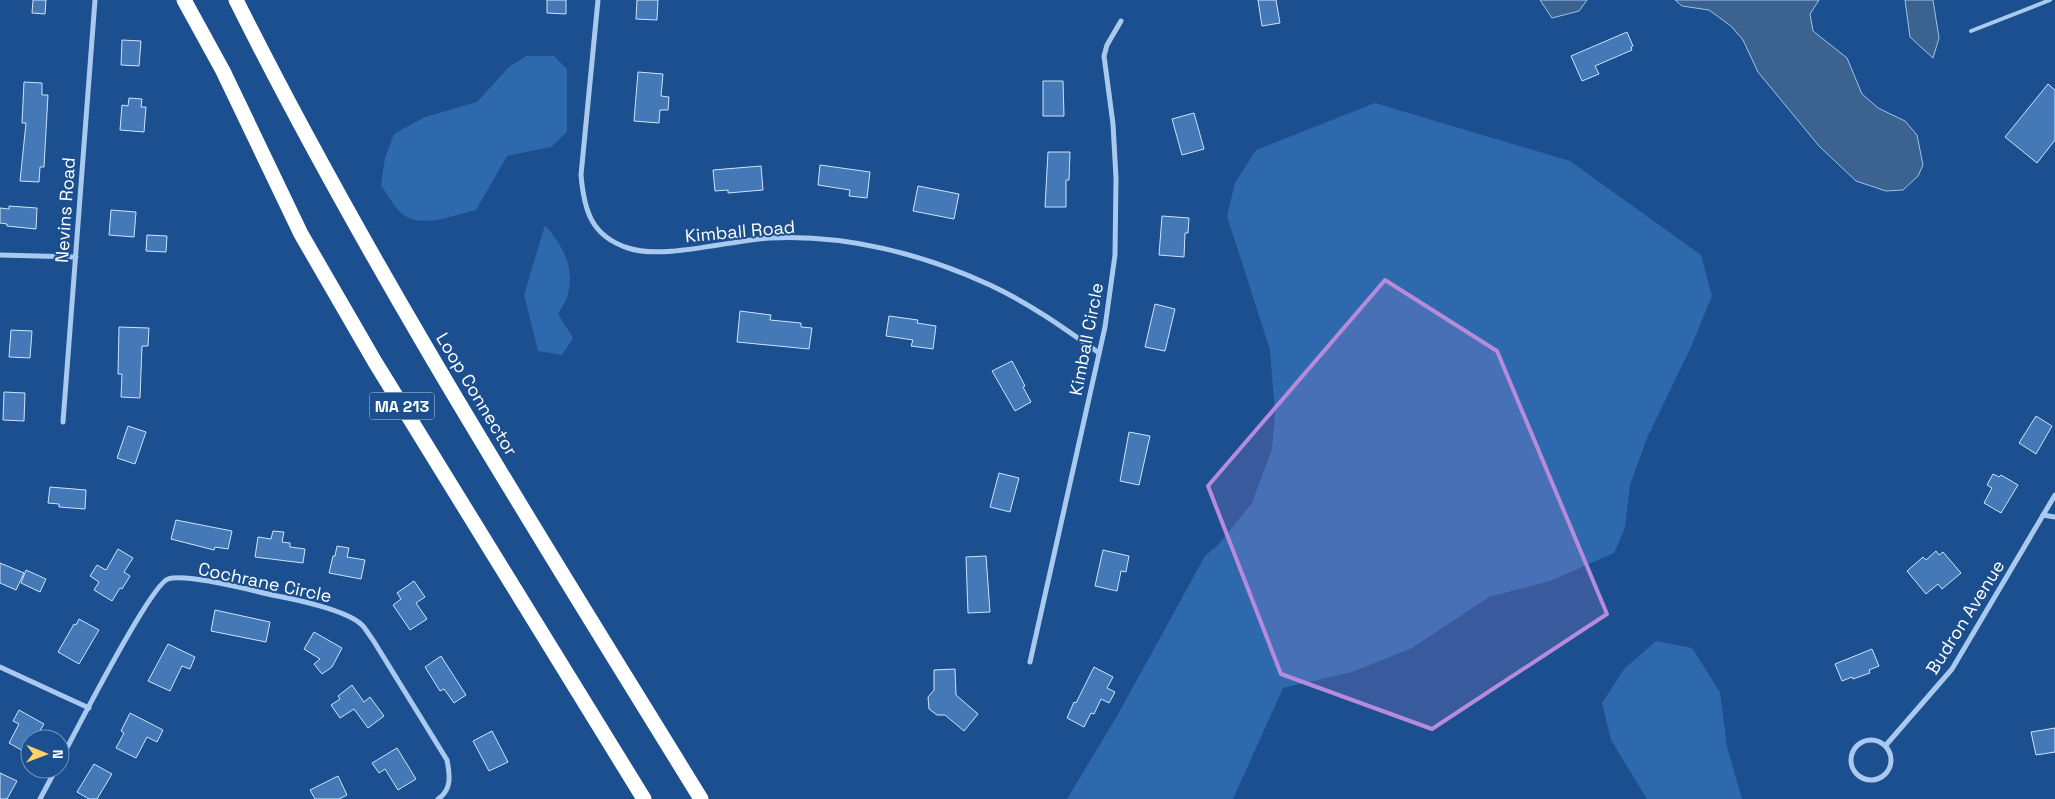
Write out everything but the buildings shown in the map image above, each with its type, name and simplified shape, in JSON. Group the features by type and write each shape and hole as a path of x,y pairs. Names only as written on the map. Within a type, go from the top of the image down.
{"highway":[{"name":"MA 213","path":"184,0 223,71 301,234 380,371 644,799"},
{"name":"Loop Connector","path":"236,0 276,80 329,177 435,364 701,799"},
{"path":"243,0 276,80"}],"street":[{"name":"Nevins Road","path":"63,422 95,0"},
{"name":"Kimball Road","path":"598,0 581,175 583,198 588,215 598,230 612,241 629,249 652,252 770,238 840,241 879,248 928,262 991,286 1036,310 1099,353"},
{"name":"Kimball Circle","path":"1030,662 1111,294 1116,219 1116,178 1113,124 1104,56 1107,45 1120,21"},
{"path":"0,255 76,257"},
{"name":"Budron Avenue","path":"1886,745 1948,674 2055,495"},
{"path":"2043,515 2055,517"},
{"name":"Cochrane Circle","path":"70,743 142,610 161,582 169,578 190,579 280,596 348,616 361,624 393,671 447,760 450,776 448,788 438,799"},
{"path":"0,667 89,708"},
{"path":"1868,740 1874,740 1886,745 1892,758 1888,771 1877,780 1870,780 1858,775 1851,758 1857,746 1868,740"},
{"path":"40,799 51,779"}],"lane":[{"path":"1971,31 2050,0"}],"highlighted area":[{"path":"1385,280 1497,351 1607,614 1432,729 1281,674 1208,486"}],"shaded area":[{"path":"1540,0 1587,0 1579,11 1552,18"},
{"path":"1675,0 1819,0 1810,14 1813,31 1847,58 1862,94 1878,108 1905,121 1917,135 1923,165 1918,176 1903,190 1886,191 1856,181 1819,146 1758,72 1743,40 1731,26 1709,10 1682,6"},
{"path":"1905,0 1933,0 1939,38 1933,58 1910,37"},
{"path":"526,56 554,56 567,69 567,132 551,147 507,156 476,210 429,221 410,218 402,214 381,185 385,158 394,134 425,117 477,102 509,67"},
{"path":"1375,103 1570,161 1701,255 1712,296 1691,347 1647,438 1630,485 1625,528 1614,553 1550,581 1489,597 1412,648 1352,672 1283,688 1233,799 1067,799 1117,716 1205,556 1218,545 1252,503 1272,449 1275,414 1270,350 1227,216 1235,183 1256,150"},
{"path":"545,225 562,248 570,274 567,296 558,314 573,338 562,355 538,351 524,295"},
{"path":"1656,641 1692,648 1720,692 1727,747 1742,799 1647,799 1611,740 1602,703 1624,669"}]}
